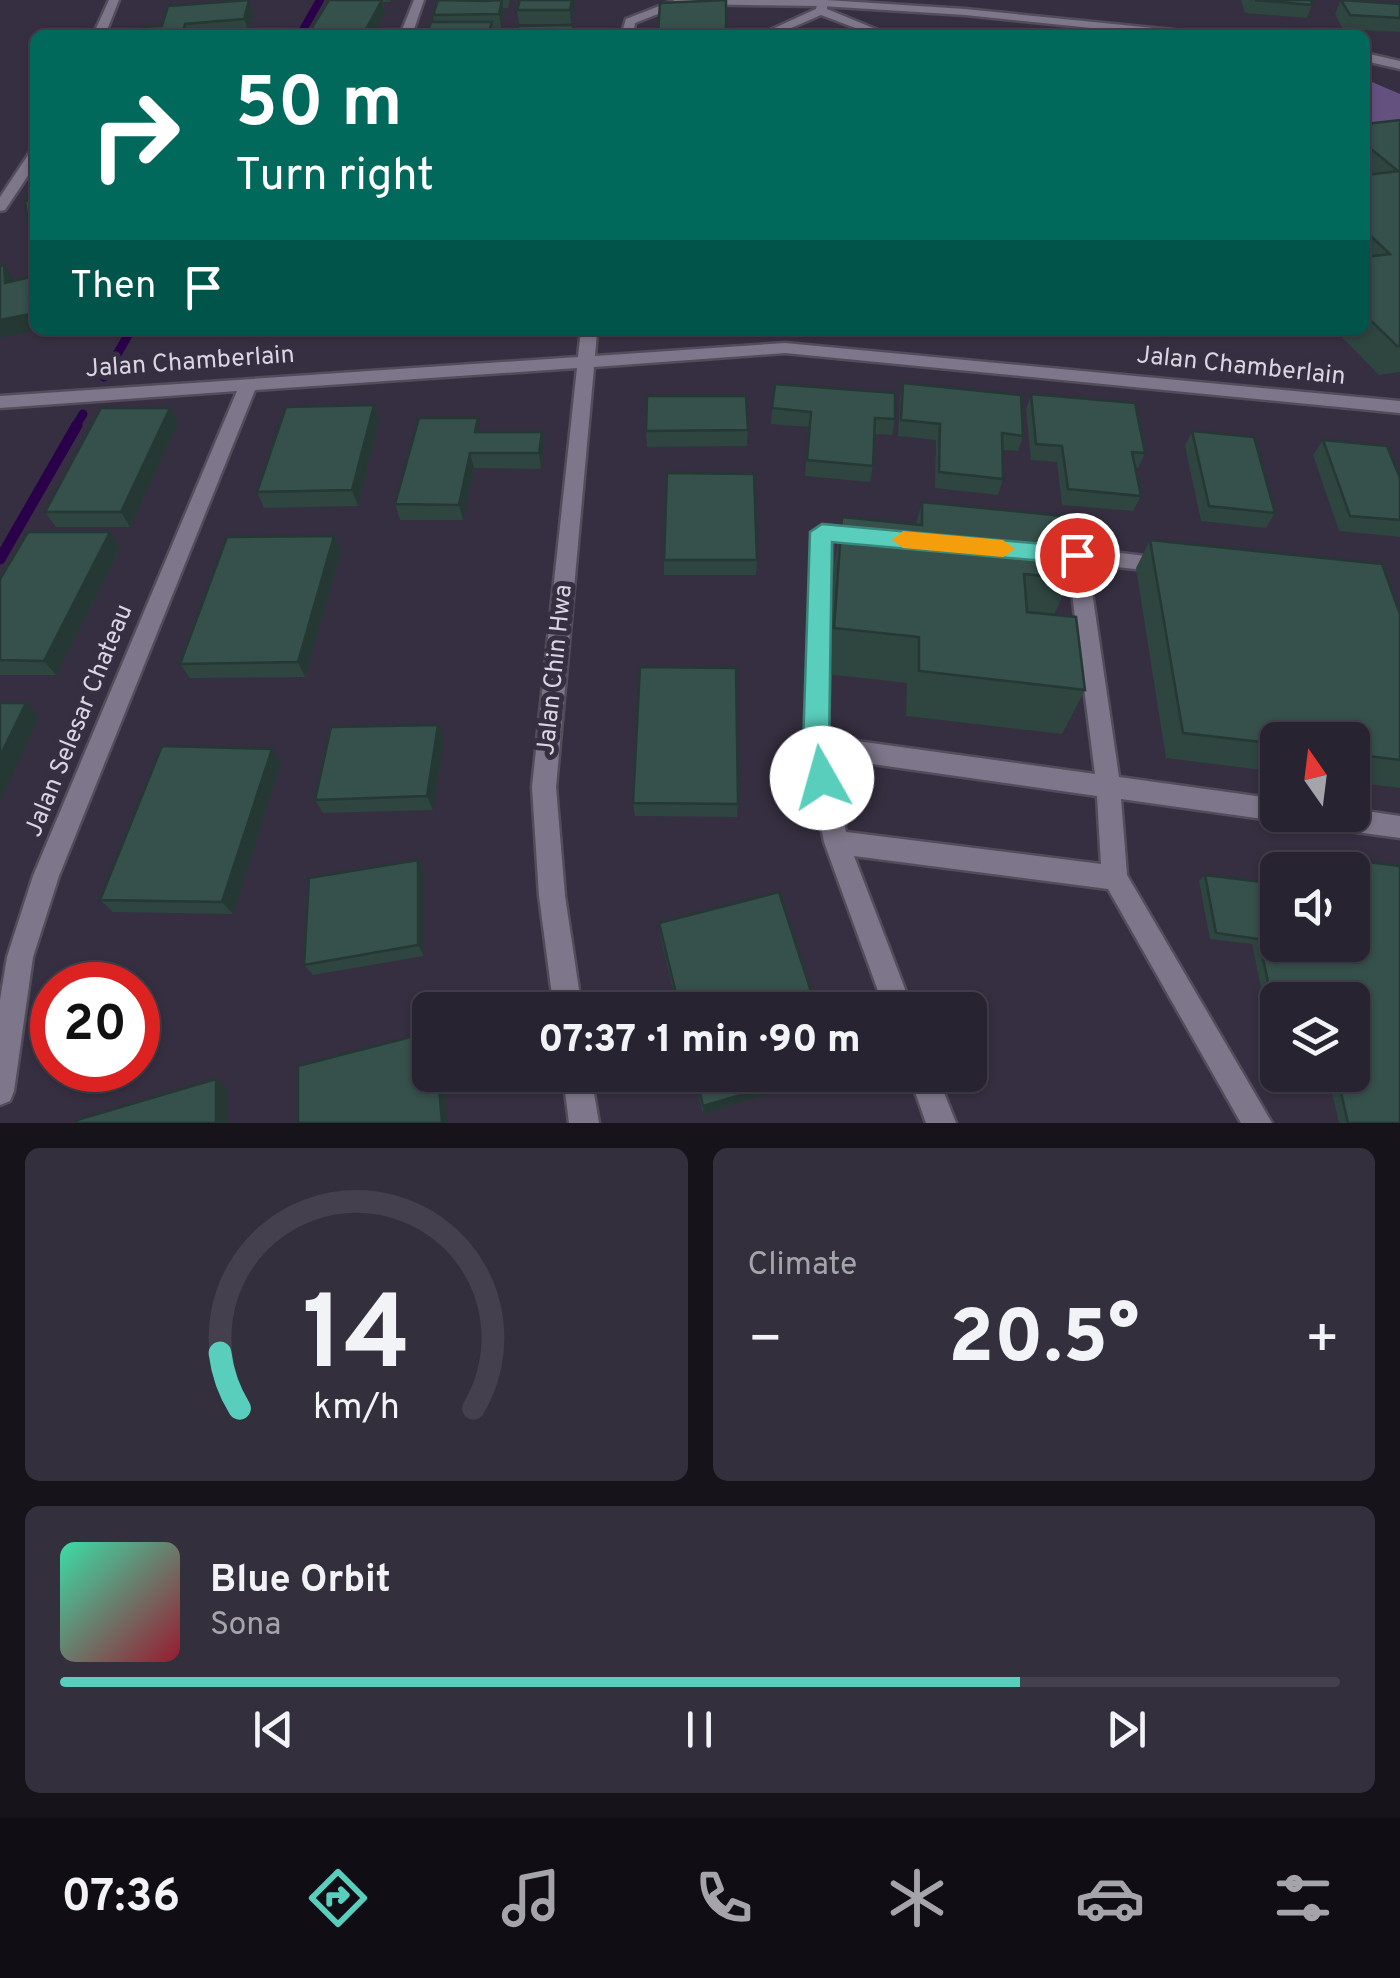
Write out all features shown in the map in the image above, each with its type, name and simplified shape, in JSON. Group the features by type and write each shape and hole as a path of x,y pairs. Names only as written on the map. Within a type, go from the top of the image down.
{"street":[{"path":"101,30 114,0"},
{"path":"408,30 419,0"},
{"path":"628,30 630,21 682,2 795,2 822,7 965,12 1143,30"},
{"path":"775,30 822,7"},
{"path":"822,7 873,30"},
{"path":"1370,58 1400,65"},
{"path":"0,207 30,162"},
{"name":"Jalan Chin Hwa","path":"565,992 552,896 544,788 589,335"},
{"name":"Jalan Chamberlain","path":"0,402 785,348 1400,407"},
{"name":"Jalan Selesar Chateau","path":"0,1091 20,958 46,876 249,384"},
{"path":"880,538 822,532 816,746 836,842 892,992"},
{"path":"1018,550 1191,566"},
{"path":"1077,555 1108,786 1115,878 1257,1123"},
{"path":"816,746 1260,807"},
{"path":"1370,823 1400,827"},
{"path":"836,842 1115,878"},
{"path":"579,1092 584,1123"},
{"path":"930,1092 942,1123"}],"shaded area":[{"path":"1370,81 1400,94 1400,130 1370,134"}],"building":[{"path":"249,0 244,19 185,24 183,30 140,30 162,26 168,6"},
{"path":"329,0 382,0 366,30 311,30"},
{"path":"438,0 502,0 499,14 433,15"},
{"path":"520,0 572,0 570,10 517,10"},
{"path":"726,0 726,30 658,30 660,3"},
{"path":"1255,0 1311,0 1312,5"},
{"path":"1341,0 1400,4 1400,18 1350,15"},
{"path":"431,22 492,22 490,30 428,30"},
{"path":"573,25 572,30 517,30 518,26"},
{"path":"1400,120 1400,171 1370,148 1370,123"},
{"path":"1400,171 1400,346 1370,320 1370,256 1390,254 1370,236 1370,174"},
{"path":"30,200 29,232 25,201"},
{"path":"4,265 5,283 30,277 30,314 0,320 0,266"},
{"path":"903,383 1021,395 1023,436 1002,433 1003,479 939,472 940,424 901,420"},
{"path":"775,384 895,393 895,419 875,418 873,466 807,460 811,412 772,408"},
{"path":"1031,394 1135,403 1145,453 1132,452 1141,496 1068,489 1062,446 1036,444"},
{"path":"647,396 746,396 748,430 646,431"},
{"path":"374,405 352,490 257,492 286,407"},
{"path":"101,408 170,408 121,512 45,512"},
{"path":"419,418 478,418 475,432 542,432 539,453 470,453 459,505 395,504"},
{"path":"1192,431 1254,437 1275,513 1209,506"},
{"path":"1323,440 1387,446 1400,478 1400,520 1350,516"},
{"path":"667,473 754,474 757,560 664,560"},
{"path":"922,502 1063,516 1070,579 1024,574 1027,612 1076,617 1085,690 919,671 919,637 834,628 842,517 922,525"},
{"path":"28,532 110,532 44,661 0,660 0,579"},
{"path":"334,536 298,662 180,664 227,537"},
{"path":"1150,540 1382,564 1400,614 1400,760 1370,756 1370,722 1260,722 1260,742 1183,733"},
{"path":"640,667 736,668 738,804 633,803"},
{"path":"0,703 26,703 0,756"},
{"path":"438,725 427,796 315,800 331,727"},
{"path":"162,746 272,749 222,902 100,900"},
{"path":"418,860 418,945 304,965 309,878"},
{"path":"1370,862 1400,866 1400,1123 1348,1123 1341,1092 1370,1092 1370,982 1268,982 1264,962 1370,962"},
{"path":"1205,875 1260,882 1260,944 1259,939 1216,933"},
{"path":"779,892 811,992 676,992 659,923"},
{"path":"412,1037 412,1092 439,1092 442,1123 298,1123 298,1066"},
{"path":"216,1079 216,1123 77,1123 77,1120"},
{"path":"700,1092 750,1092 703,1106"}],"waterway":[{"path":"303,30 320,0"},
{"path":"104,377 128,335"},
{"path":"75,427 83,414"},
{"path":"0,559 77,425"}],"slow traffic":[{"path":"903,540 1003,549"}],"route":[{"path":"822,778 816,746 822,532 1077,555"}]}
